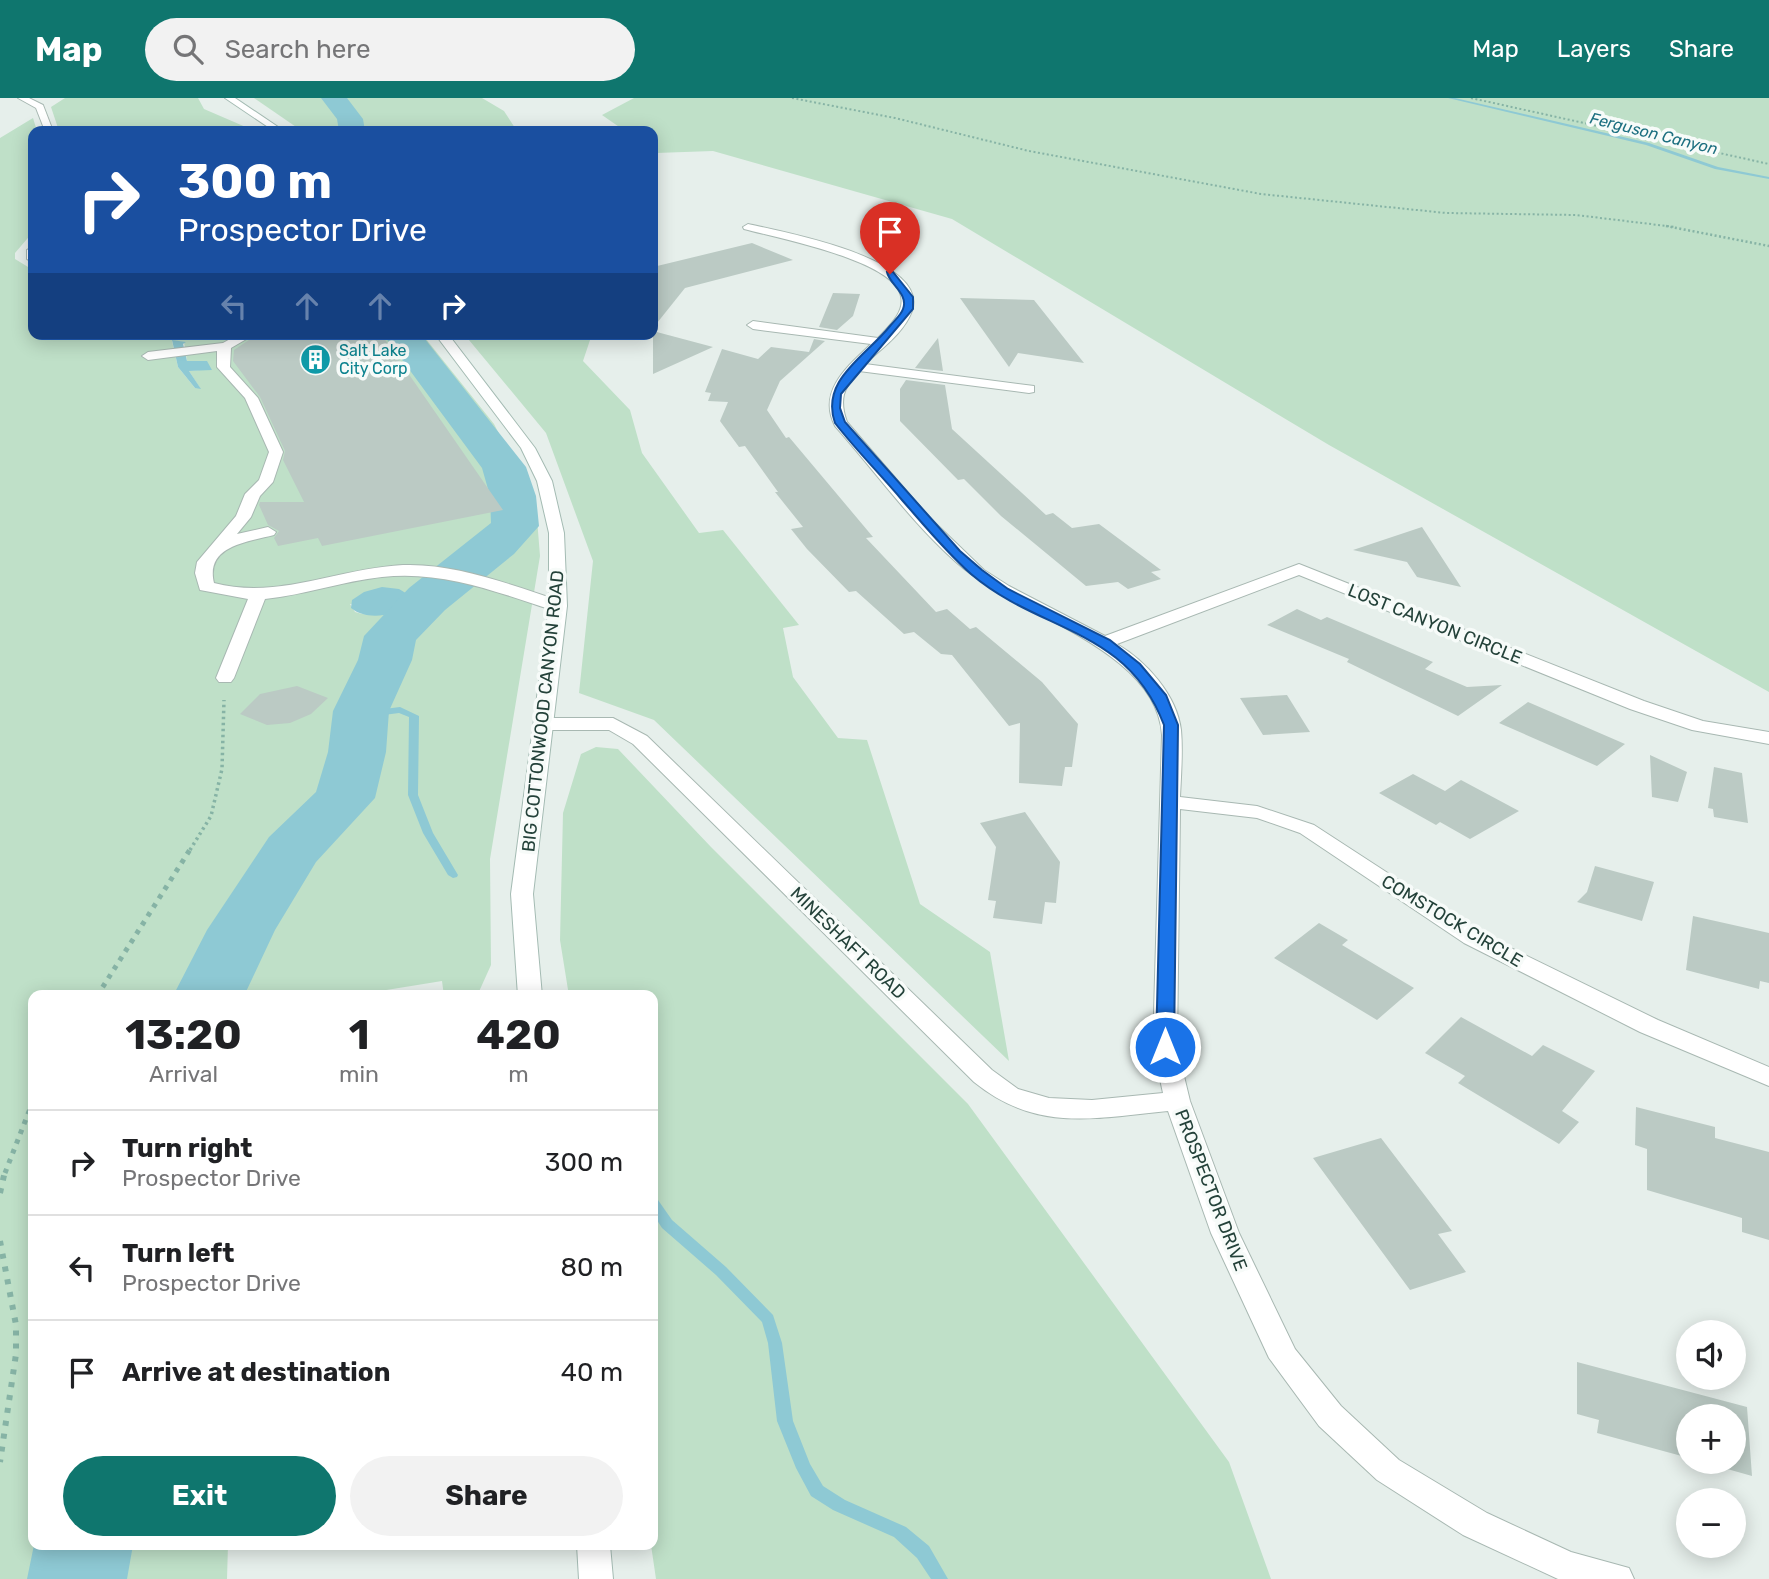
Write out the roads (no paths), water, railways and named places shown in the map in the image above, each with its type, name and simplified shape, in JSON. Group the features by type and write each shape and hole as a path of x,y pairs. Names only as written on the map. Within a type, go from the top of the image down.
{"street":[{"path":"23,98 40,107 47,126"},
{"path":"229,98 272,126"},
{"name":"PROSPECTOR DRIVE","path":"747,227 847,254 890,274 908,297 908,309 836,394 835,408 840,423 956,553 1004,592 1105,642 1136,667 1159,695 1171,725 1165,1047 1177,1101 1225,1233 1284,1358 1330,1416 1388,1470 1475,1524 1567,1567 1617,1579"},
{"path":"753,325 882,342"},
{"path":"148,356 226,346 238,340"},
{"name":"BIG COTTONWOOD CANYON ROAD","path":"444,340 536,463 551,501 554,522 560,571 558,606 522,894 530,990"},
{"path":"226,346 222,359 226,370 234,382 246,388 276,452 265,482 253,494 235,527 204,561 201,575 206,586 224,593 258,595 295,591 383,572 434,572 478,581 558,606"},
{"path":"857,367 1029,389"},
{"path":"218,546 268,532"},
{"name":"LOST CANYON CIRCLE","path":"1105,642 1299,569 1637,705 1699,726 1769,738"},
{"path":"225,678 258,595"},
{"name":"MINESHAFT ROAD","path":"544,724 613,724 640,740 983,1076 1008,1095 1056,1108 1088,1109 1177,1101"},
{"name":"COMSTOCK CIRCLE","path":"1170,802 1256,810 1285,818 1307,829 1472,938 1649,1026 1769,1077"},
{"path":"593,1550 596,1579"}],"water":[{"path":"172,340 186,342 183,344 187,361 207,361 212,370 189,371 201,389 195,388 178,367"},
{"path":"382,587 399,589 409,595 409,600 397,610 382,615 365,615 351,608 352,600 364,592"}],"waterway":[{"path":"334,98 350,119 351,126"},
{"name":"Ferguson Canyon","path":"1450,98 1647,144 1717,168 1769,178"},
{"path":"211,990 241,930 291,851 345,798 357,752 361,711 385,660 390,636 427,599 497,544 515,526 513,496 504,467 406,340"},
{"path":"361,715 400,710 414,716 413,795 428,833 453,875"},
{"path":"658,1211 667,1224 721,1271 768,1319 775,1343 785,1421 804,1468 817,1491 839,1505 900,1532 923,1552 940,1579"},
{"path":"77,1579 83,1550"}],"place":[{"name":"Salt Lake City Corp","path":"316,359"}]}
